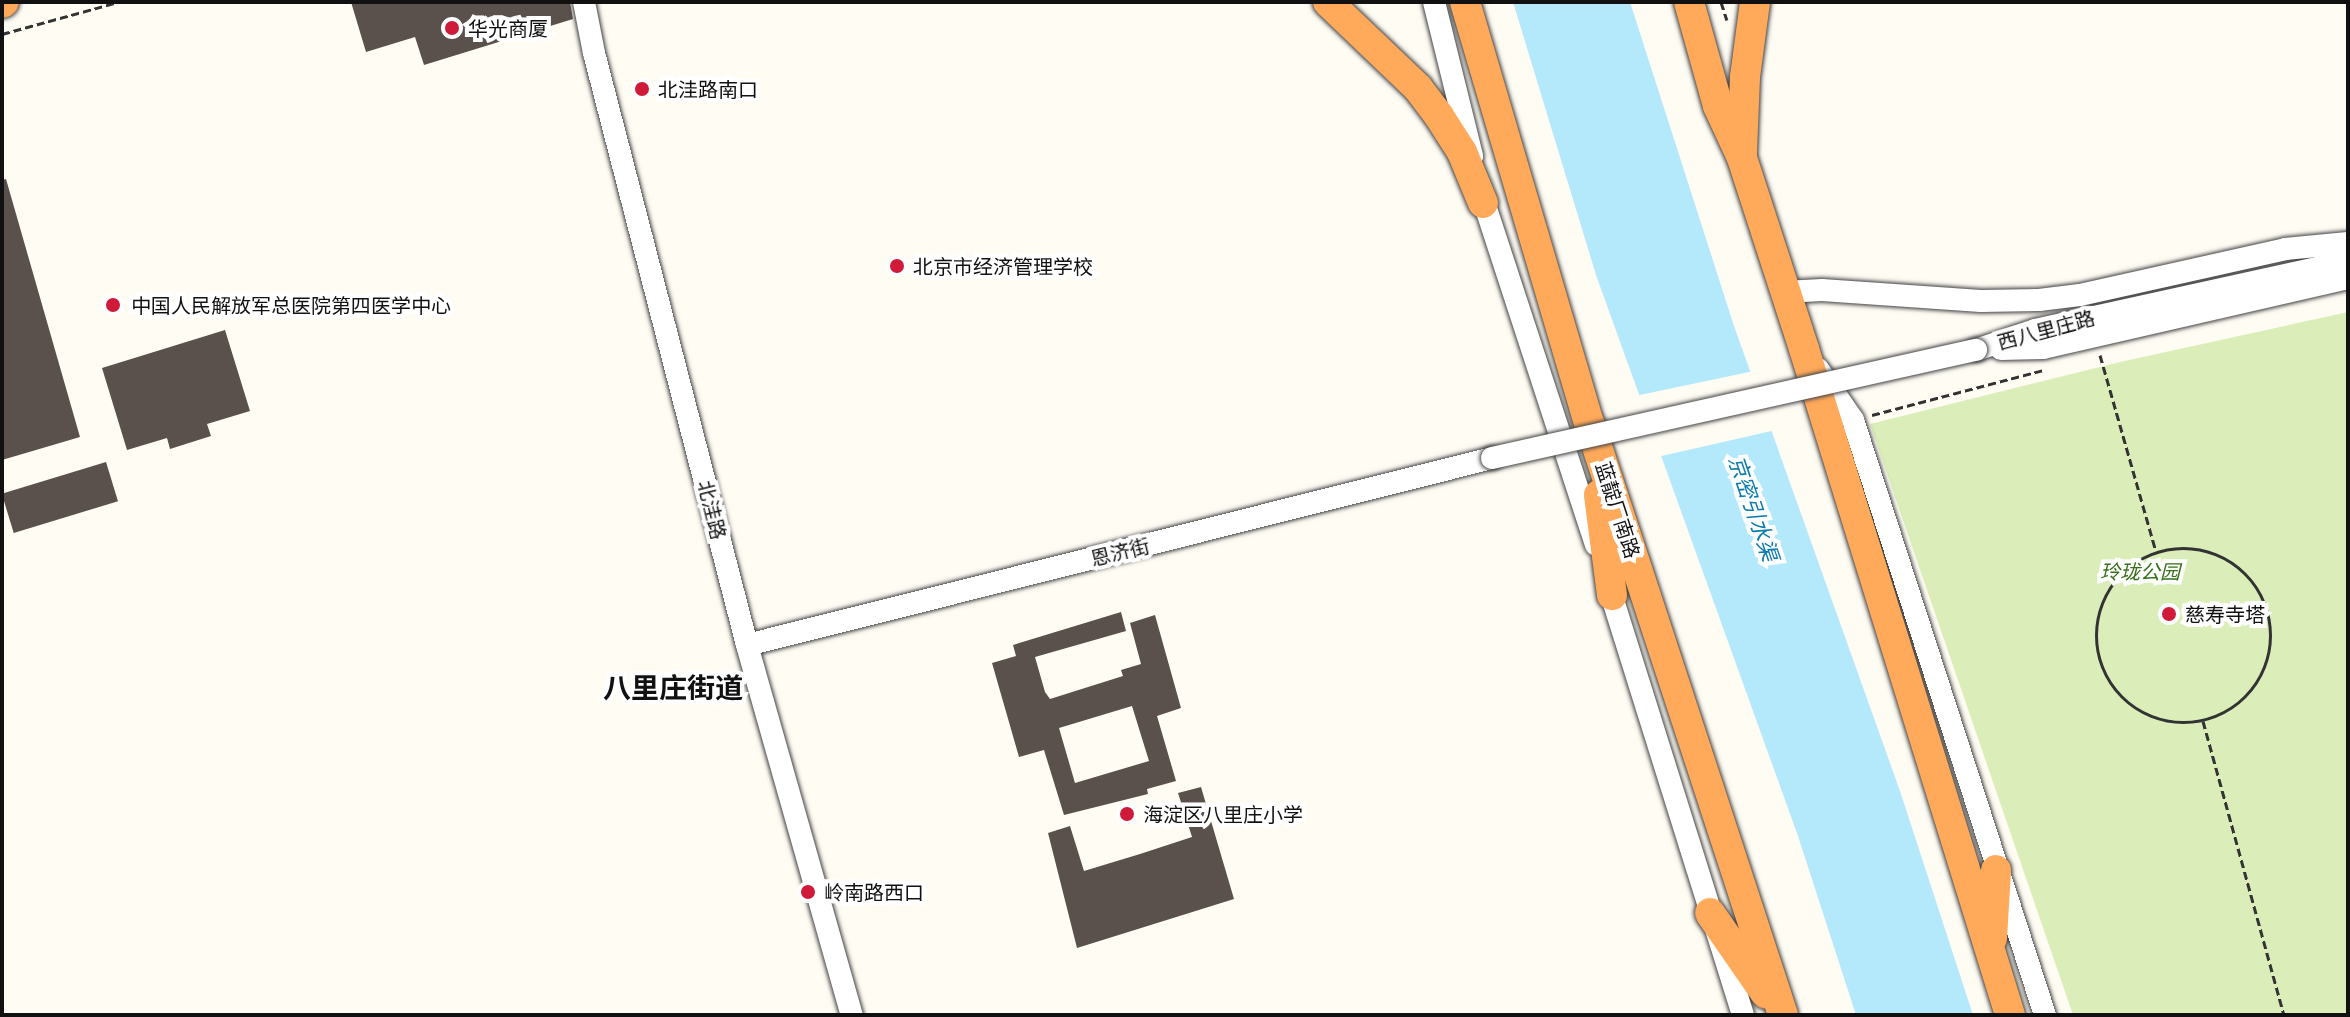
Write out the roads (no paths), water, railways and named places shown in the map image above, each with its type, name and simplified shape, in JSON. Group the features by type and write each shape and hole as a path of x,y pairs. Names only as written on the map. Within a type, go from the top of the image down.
{"highway":[{"path":"1328,2 1418,88 1462,152 1483,203"},
{"name":"蓝靛厂南路","path":"1465,2 1589,422 1782,1015"},
{"path":"1689,2 1718,106 1742,158 1804,349 2010,1015"},
{"path":"1742,158 1745,77 1755,2"},
{"path":"1589,422 1612,595"},
{"path":"1991,956 1996,870"},
{"path":"1710,913 1782,1015"}],"street":[{"name":"北洼路","path":"584,2 594,53 747,645 852,1015"},
{"name":"蓝靛厂南路","path":"1434,2 1483,203 1612,595 1743,1015"},
{"path":"1784,292 1822,290 1981,301 2039,300 2080,295 2285,249 2348,243"},
{"name":"西八里庄路","path":"1976,350 2035,330 2348,261"},
{"name":"西八里庄路","path":"1976,350 2043,348 2348,278"},
{"path":"1804,349 1853,420 2045,1015"},
{"name":"恩济街","path":"747,645 1492,458 1976,350"}],"water":[{"name":"京密引水渠","path":"1513,2 1630,2 1734,326 1900,791 1973,1015 1856,1015 1798,836 1596,275"}],"place":[{"name":"华光商厦","path":"452,28"},
{"name":"北洼路南口","path":"642,89"},
{"name":"北京市经济管理学校","path":"897,266"},
{"name":"中国人民解放军总医院第四医学中心","path":"113,305"},
{"name":"慈寿寺塔","path":"2169,614"},
{"name":"海淀区八里庄小学","path":"1127,814"},
{"name":"岭南路西口","path":"808,892"}],"district":[{"name":"八里庄街道","path":"673,687"}],"park label":[{"name":"玲珑公园","path":"2140,571"}]}
